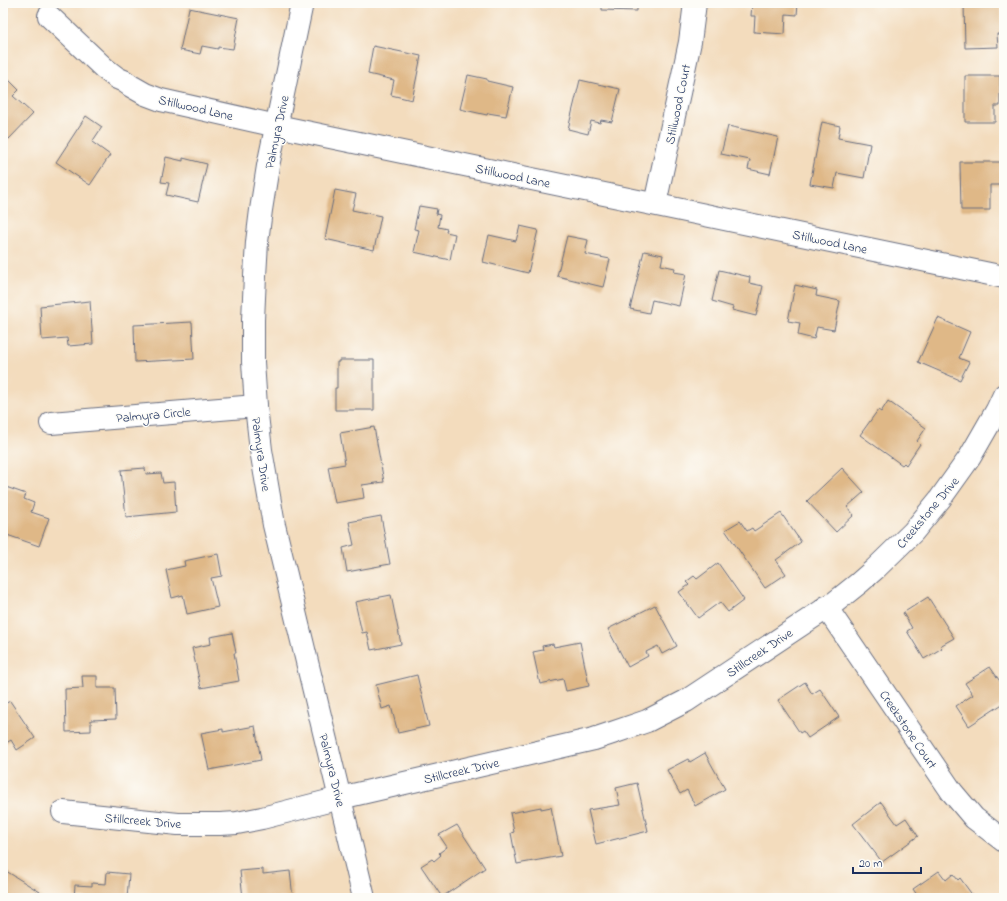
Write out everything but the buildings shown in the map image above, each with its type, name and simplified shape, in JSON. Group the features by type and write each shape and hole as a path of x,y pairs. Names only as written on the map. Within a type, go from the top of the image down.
{"street":[{"name":"Palmyra Drive","path":"302,3 268,166 261,210 255,270 253,320 253,362 256,406 261,450 274,525 364,898"},
{"name":"Stillwood Court","path":"656,204 690,42 695,3"},
{"name":"Stillwood Lane","path":"49,16 104,68 117,78 140,91 161,100 277,126 1004,277"},
{"name":"Creekstone Drive","path":"826,608 870,574 913,532 940,499 970,457 1004,395"},
{"name":"Palmyra Circle","path":"51,422 256,406"},
{"name":"Stillcreek Drive","path":"63,812 178,824 237,823 594,739 647,721 686,701 826,608"},
{"name":"Creekstone Court","path":"826,608 952,792 974,818 1004,841"}]}
